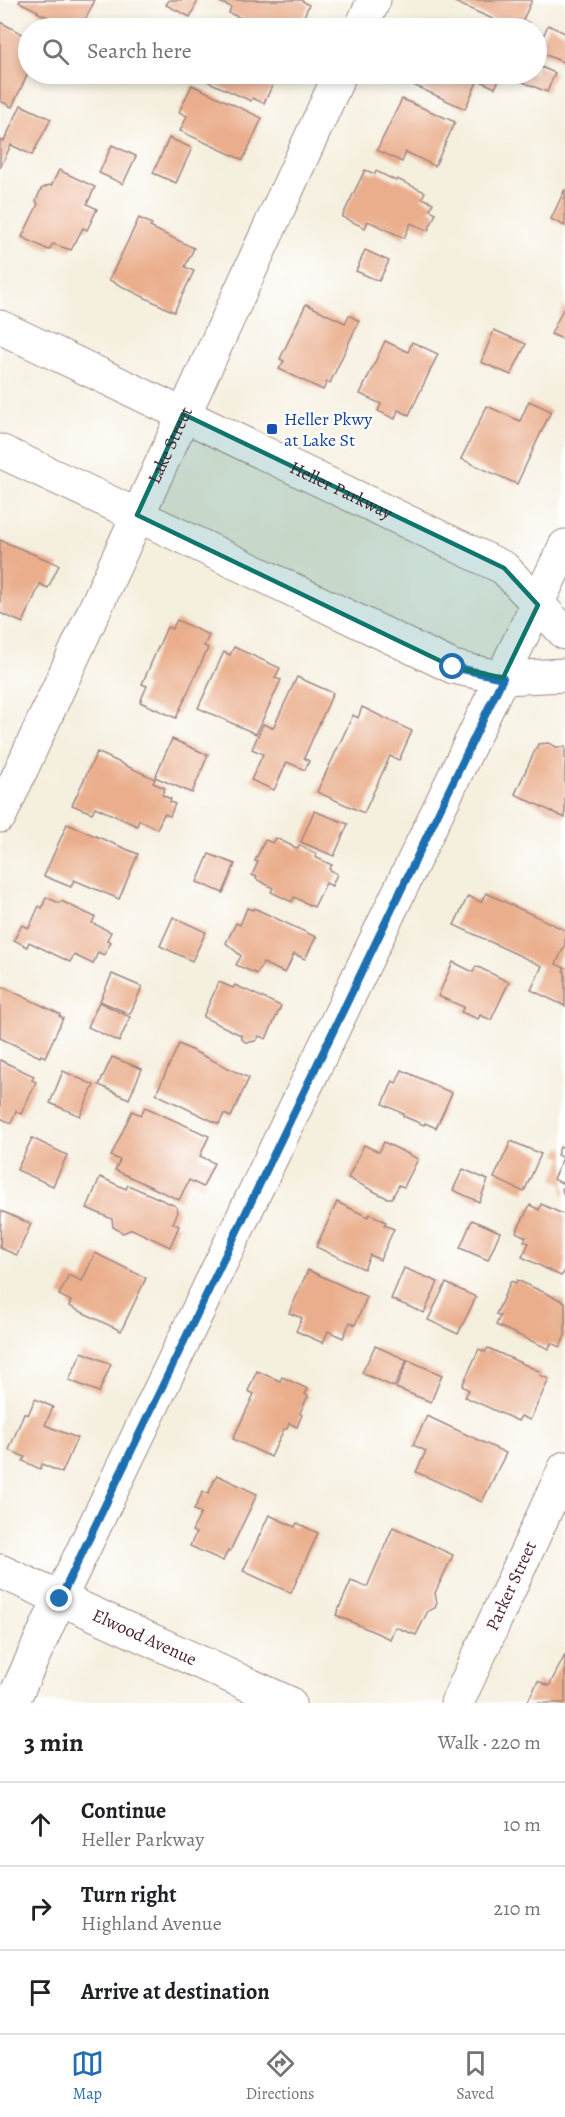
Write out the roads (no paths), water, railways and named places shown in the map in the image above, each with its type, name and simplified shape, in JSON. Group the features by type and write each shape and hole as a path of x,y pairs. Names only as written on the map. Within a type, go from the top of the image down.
{"street":[{"path":"366,18 374,0"},
{"name":"Lake Street","path":"0,816 335,84"},
{"name":"Heller Parkway","path":"0,327 504,568 565,633"},
{"path":"0,451 453,667 503,678 565,675"},
{"path":"12,1703 565,546"},
{"name":"Parker Street","path":"457,1703 565,1468"},
{"name":"Elwood Avenue","path":"0,1571 289,1703"}],"place":[{"name":"Heller Pkwy at Lake St","path":"272,429"}]}
